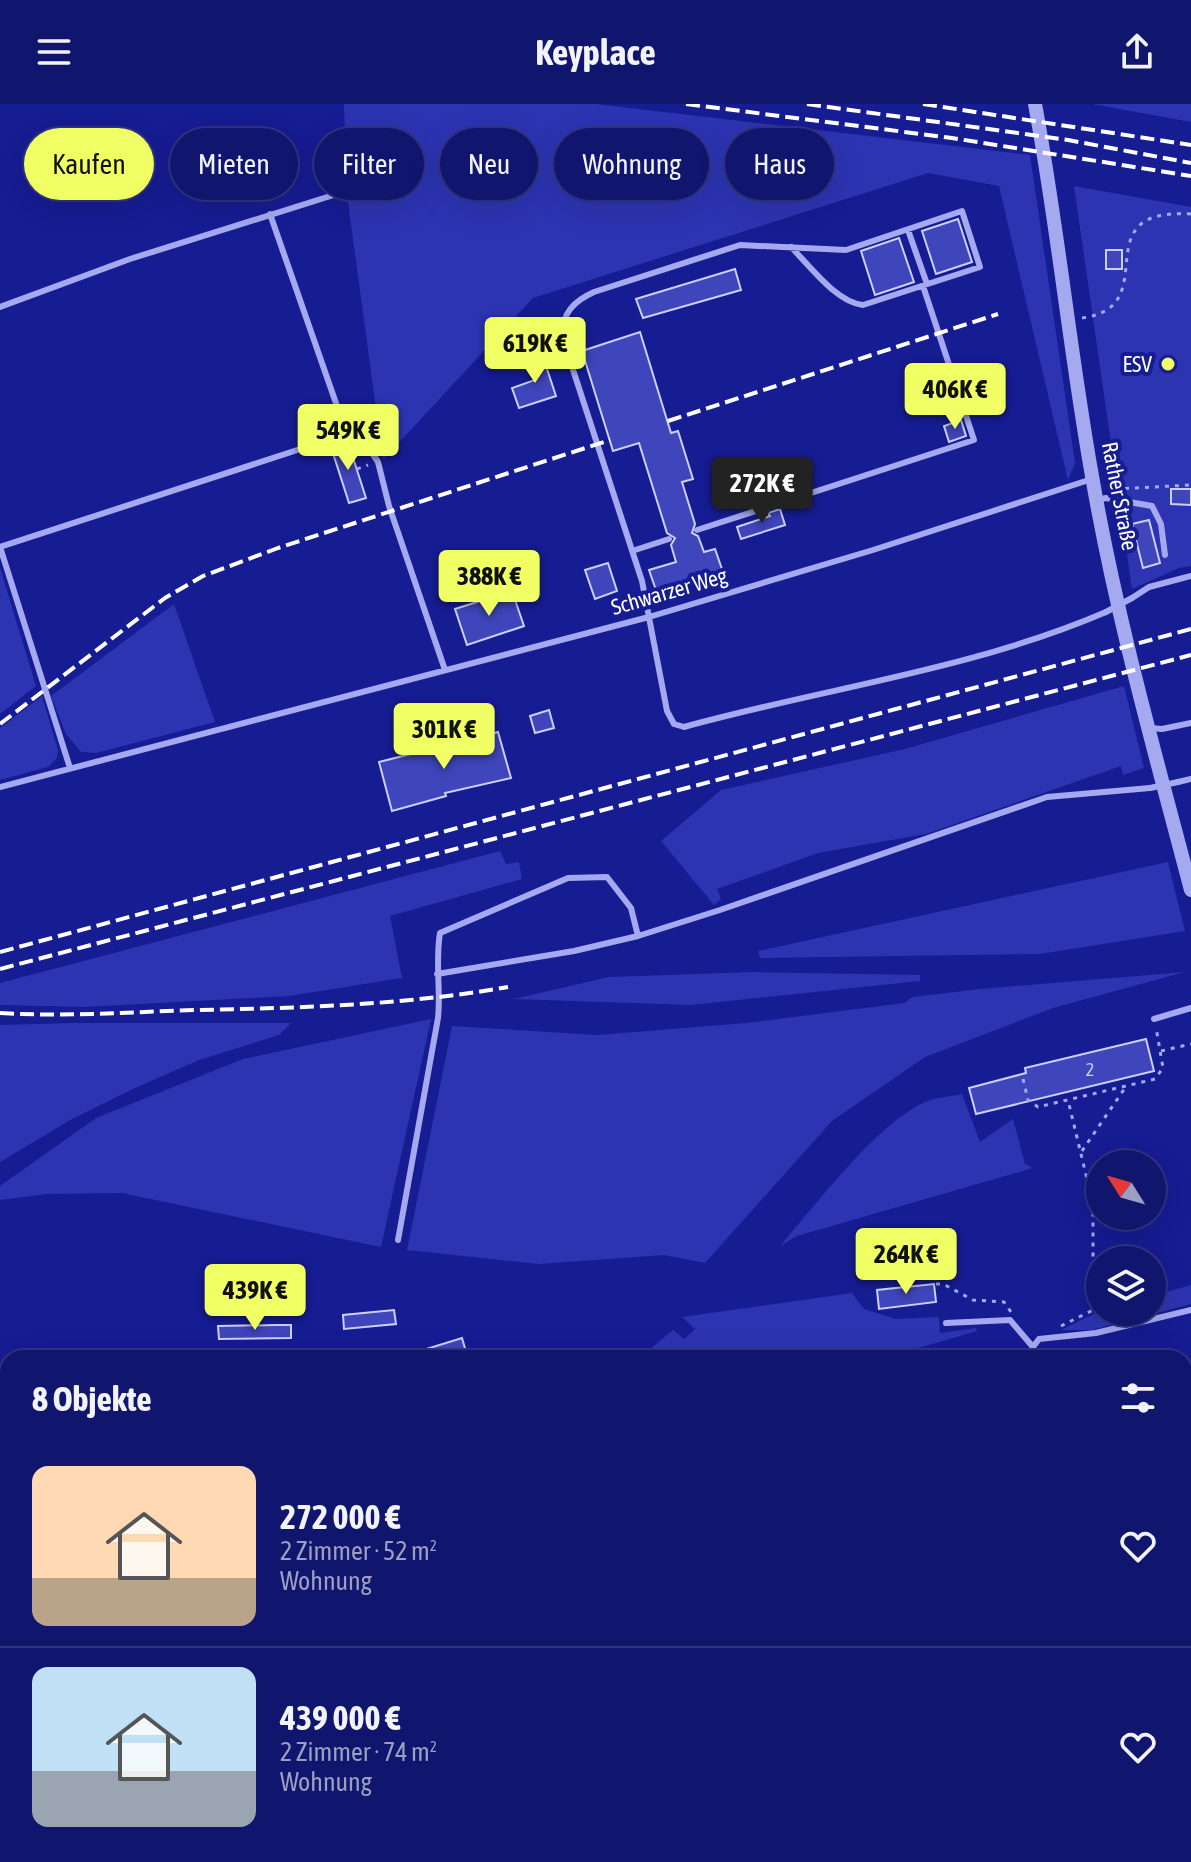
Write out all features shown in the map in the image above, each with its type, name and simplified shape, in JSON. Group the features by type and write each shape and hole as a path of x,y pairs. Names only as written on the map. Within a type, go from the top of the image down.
{"street":[{"name":"Rather Straße","path":"1035,104 1095,490 1125,631 1191,890"}],"lane":[{"path":"0,307 130,259 317,200"},
{"path":"791,247 852,304 863,305 980,267 962,211 846,250 791,247 740,245 594,292 582,297 566,313 562,336 632,551 649,617 667,711 674,724 684,727 923,672 1055,634 1106,612 1149,587 1191,576"},
{"path":"270,214 345,429 363,439 378,462 389,506 445,670"},
{"path":"697,530 974,440 908,230"},
{"path":"70,768 0,547 328,440 345,429"},
{"path":"1095,490 1106,498 1152,506 1161,524 1165,555"},
{"name":"Schwarzer Weg","path":"0,787 649,617 873,550 1095,490"},
{"path":"632,551 669,539"},
{"path":"1150,728 1162,729 1191,723"},
{"path":"437,974 574,951 638,936 1047,797 1150,788 1191,779"},
{"path":"398,1240 438,1018 435,962 440,933 568,878 607,877 631,908 638,936"},
{"path":"1154,1019 1191,1008"},
{"path":"1033,1347 1039,1339 1096,1333 1191,1310"},
{"path":"946,1323 1010,1320 1033,1350"}],"path":[{"path":"1070,320 1099,315 1117,302 1127,271 1127,243 1134,230 1146,221 1169,213 1191,214"},
{"path":"1095,490 1191,485"},
{"path":"1023,1079 1028,1100 1033,1106 1155,1079 1163,1068 1154,1019"},
{"path":"1161,1051 1191,1044"},
{"path":"1082,1151 1126,1086"},
{"path":"1039,1339 1093,1310 1090,1295 1093,1283 1093,1204 1068,1100"},
{"path":"936,1284 943,1284 973,1300 1004,1302 1010,1308 1010,1320"}],"shaded area":[{"path":"344,104 596,104 800,128 725,128 725,200 834,200 834,132 1030,155 1075,463 1068,480 999,186 928,173 533,298 383,460 348,200 424,200 424,128 345,128"},
{"path":"1092,104 1191,104 1191,122"},
{"path":"1074,186 1191,207 1191,566 1179,568 1132,589"},
{"path":"0,568 36,686 0,714"},
{"path":"174,604 215,722 96,753 81,752 66,734 51,696"},
{"path":"1124,686 1144,768 1123,775 1121,766 926,834 818,853 717,889 721,899 714,905 661,841 721,790 905,749"},
{"path":"42,696 58,750 57,758 48,767 0,780 0,728"},
{"path":"500,851 506,864 519,862 522,879 390,916 402,978 289,996 84,1007 0,1005 0,983"},
{"path":"1168,862 1185,931 1040,954 760,958 758,951"},
{"path":"753,972 920,975 920,981 691,1005 514,999 609,977"},
{"path":"1185,972 1053,1008 925,1057 832,1121 705,1263 664,1255 539,1264 407,1250 452,1026 597,1035 746,1023 904,1003 913,997 980,989"},
{"path":"431,1019 381,1247 122,1193 47,1194 0,1200 0,1186 96,1118 243,1059"},
{"path":"291,1023 279,1035 199,1060 133,1089 72,1119 0,1162 0,1025"},
{"path":"962,1094 980,1142 1013,1119 1025,1164 1033,1168 797,1236 780,1246 886,1128 925,1102"},
{"path":"1191,1285 1191,1304 1166,1311 1166,1292"},
{"path":"852,1293 864,1309 896,1319 939,1317 940,1333 976,1328 977,1331 912,1350 649,1350 673,1330 684,1339 695,1329 682,1317"},
{"path":"1086,1318 1086,1326 1107,1326 1092,1330 1061,1330"}],"building":[{"path":"958,219 972,262 936,274 922,231"},
{"path":"899,238 914,282 875,295 861,251"},
{"path":"1106,250 1122,250 1122,269 1106,269"},
{"path":"735,269 741,290 643,318 636,299"},
{"path":"640,332 671,433 678,431 693,479 682,482 695,524 692,533 698,536 704,552 715,549 723,572 657,593 649,570 676,562 671,545 675,538 667,533 639,443 613,451 582,351"},
{"path":"542,354 556,396 519,408 512,388 535,380 528,359"},
{"path":"961,420 966,436 949,442 944,426"},
{"path":"348,442 366,498 349,503 331,447"},
{"path":"1171,489 1191,489 1191,505 1171,504"},
{"path":"780,509 785,525 741,539 737,527 770,516 768,513"},
{"path":"1149,520 1160,563 1143,568 1132,524"},
{"path":"608,563 617,591 595,599 585,570"},
{"path":"512,591 524,626 467,645 455,609"},
{"path":"549,710 554,728 535,733 530,716"},
{"path":"498,732 511,778 445,793 446,796 392,811 379,762"},
{"path":"1146,1039 1154,1071 976,1114 969,1088 1026,1073 1025,1068"},
{"path":"934,1284 936,1302 879,1309 877,1290"},
{"path":"394,1310 396,1324 344,1329 343,1315"},
{"path":"291,1325 291,1338 219,1339 218,1326"},
{"path":"462,1338 466,1350 423,1350"}],"railway":[{"path":"686,104 952,138 1191,176"},
{"path":"807,104 1068,140 1191,163"},
{"path":"923,104 1191,145"},
{"path":"668,421 998,314"},
{"path":"0,724 165,598 203,576 278,548 610,440"},
{"path":"0,952 1191,629"},
{"path":"0,969 1191,655"},
{"path":"0,1013 74,1014 314,1007 431,998 508,987"}],"place":[{"name":"ESV","path":"1168,364"}]}
